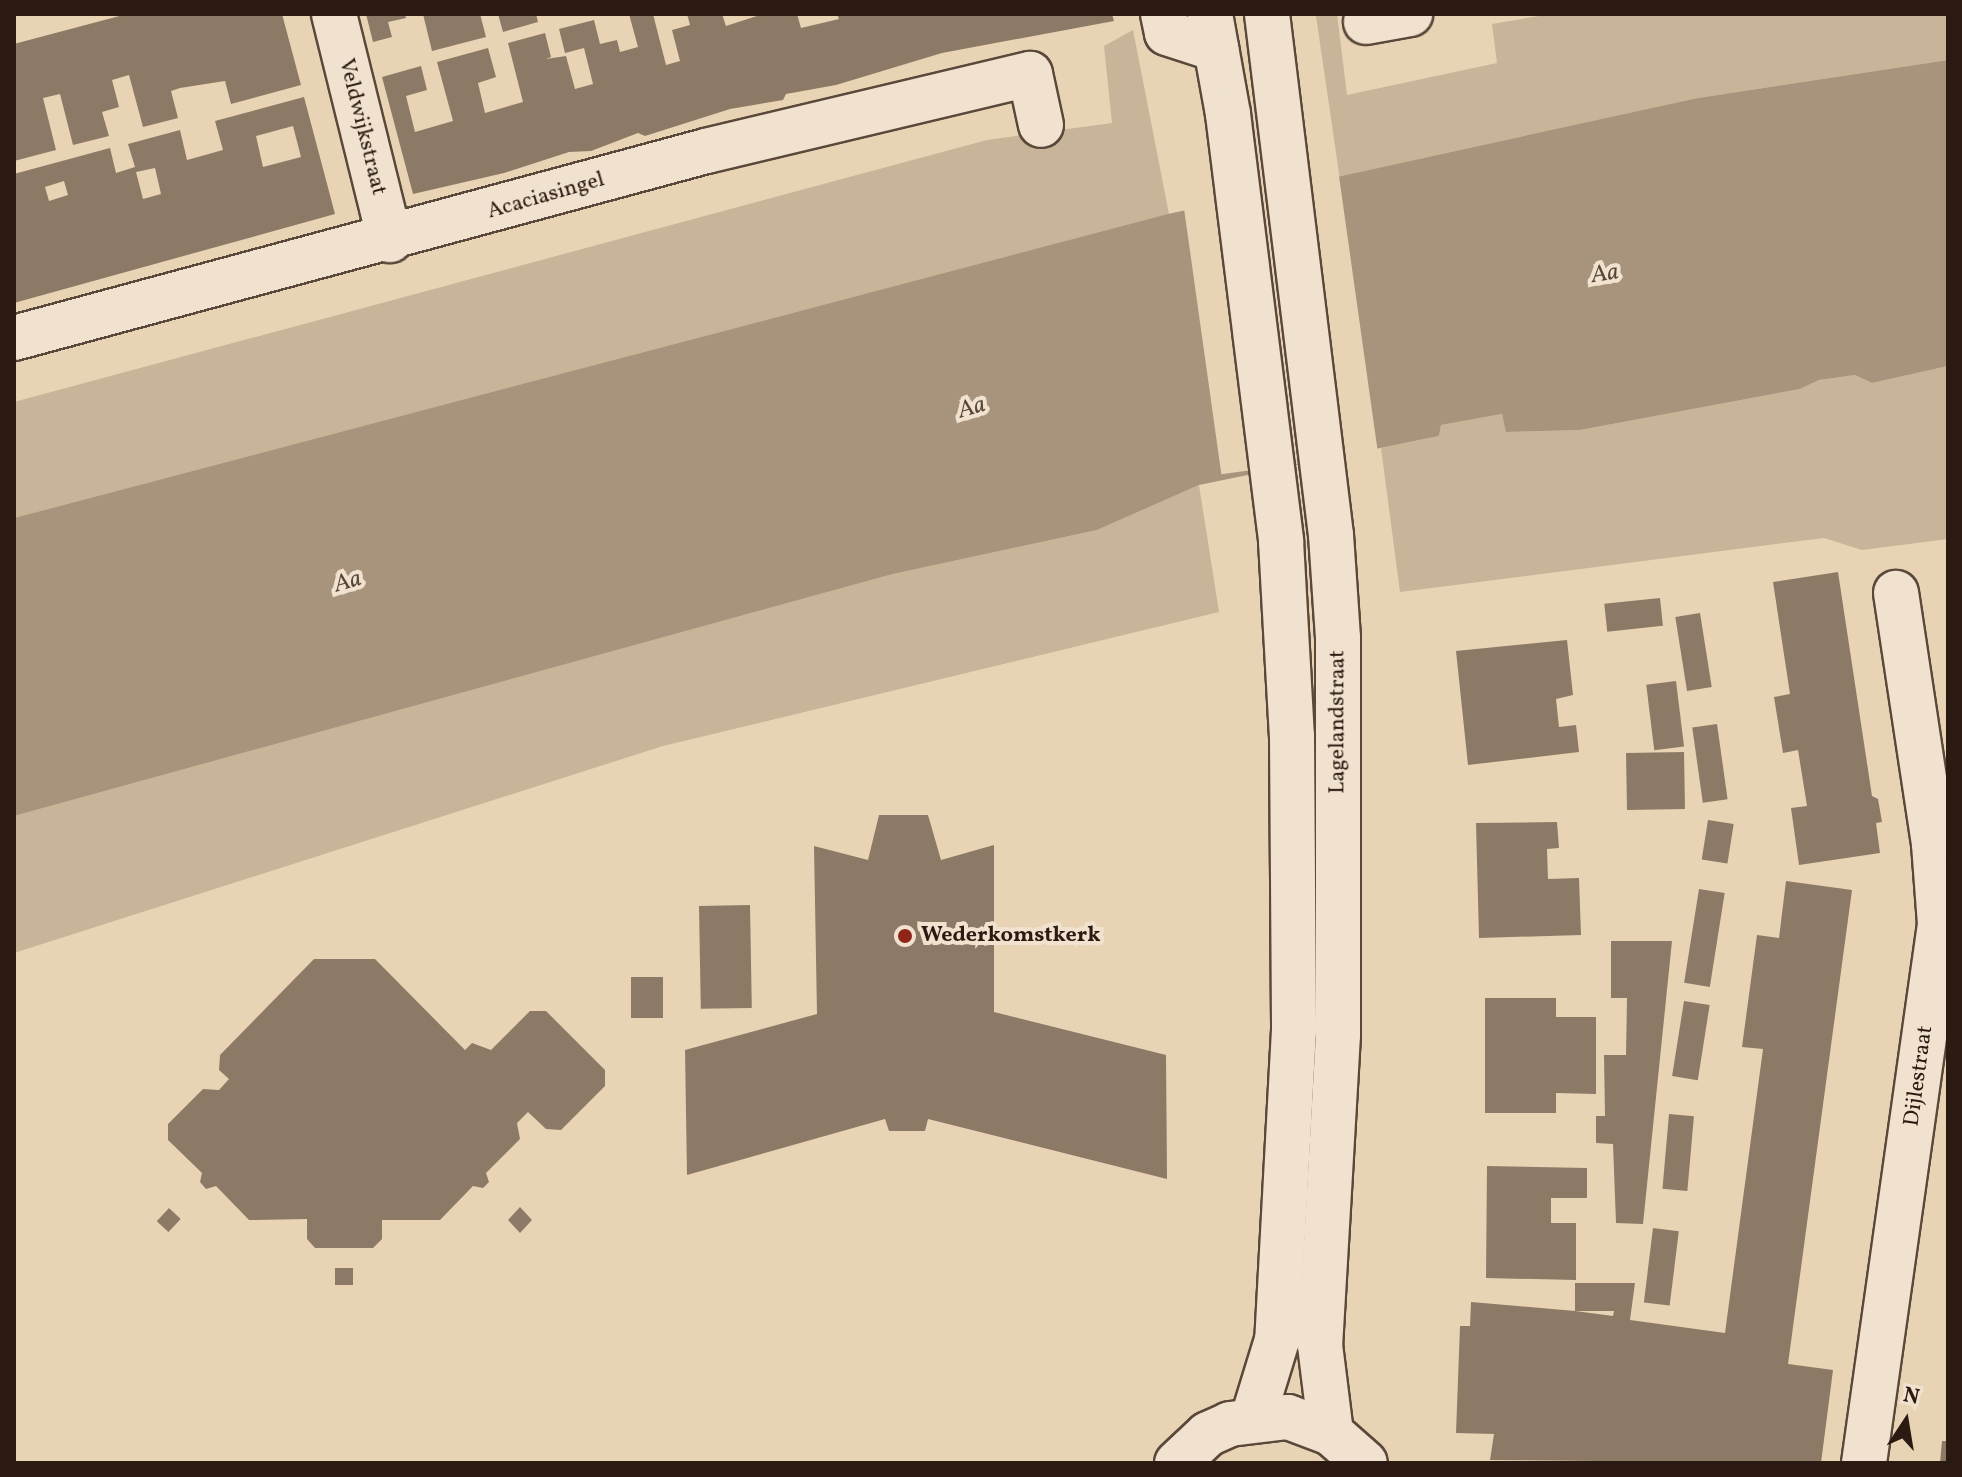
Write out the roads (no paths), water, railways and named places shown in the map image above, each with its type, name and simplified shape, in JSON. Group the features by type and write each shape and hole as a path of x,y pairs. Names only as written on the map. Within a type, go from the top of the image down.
{"main road":[{"name":"Veldwijkstraat","path":"334,14 390,240"},
{"name":"Lagelandstraat","path":"1267,14 1331,535 1338,638 1338,1035 1320,1345 1331,1433"},
{"path":"1366,22 1410,14"},
{"path":"1165,23 1213,31"},
{"name":"Lagelandstraat","path":"1213,31 1228,114 1281,541 1292,736 1294,1030 1277,1340 1253,1418"},
{"name":"Acaciasingel","path":"14,338 390,240 706,151 1030,74 1041,125"},
{"name":"Dijlestraat","path":"1864,1463 1940,924 1941,844 1896,593"},
{"path":"1177,1463 1208,1434 1253,1418 1288,1417 1331,1433 1365,1463"}],"water":[{"name":"Aa","path":"1948,60 1948,366 1872,383 1855,375 1819,380 1800,389 1580,430 1506,432 1502,414 1441,425 1439,436 1199,485 1097,530 893,574 14,816 14,518 1168,214 1698,98"}],"place":[{"name":"Wederkomstkerk","path":"905,936"}]}
